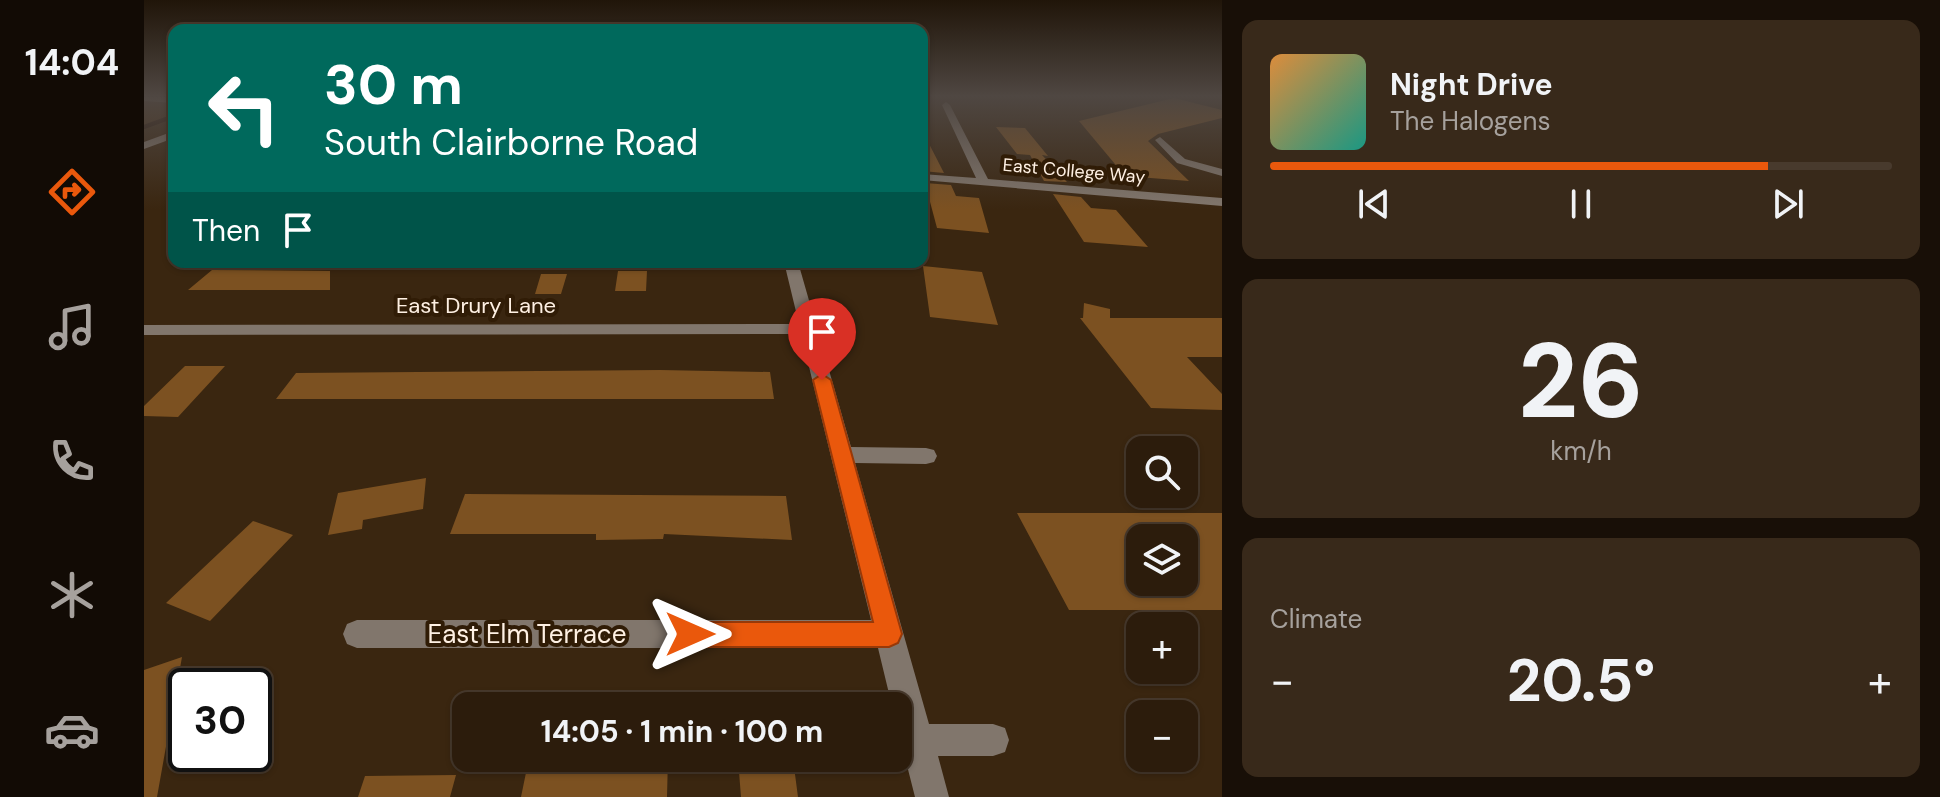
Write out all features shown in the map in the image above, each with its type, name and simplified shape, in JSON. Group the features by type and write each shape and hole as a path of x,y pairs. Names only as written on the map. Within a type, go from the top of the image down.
{"street":[{"path":"960,134 984,182"},
{"path":"144,146 168,136"},
{"path":"1160,140 1181,161 1222,173"},
{"name":"East College Way","path":"928,177 1222,202"},
{"path":"793,268 932,797"},
{"name":"East Drury Lane","path":"148,333 809,329"},
{"path":"842,455 926,456"},
{"name":"East Elm Terrace","path":"357,634 889,634"},
{"path":"917,740 993,740"}],"building":[{"path":"1002,134 1030,134 1048,156 1042,155 1067,182 1044,181 1030,155 1017,154"},
{"path":"1090,134 1158,134 1148,141 1189,181 1125,176"},
{"path":"928,142 944,173 928,172"},
{"path":"928,183 951,185 956,196 979,198 989,233 937,228"},
{"path":"1053,194 1081,197 1091,208 1116,210 1148,247 1084,242"},
{"path":"923,268 982,272 998,325 930,317"},
{"path":"212,270 330,271 330,290 188,290"},
{"path":"618,271 647,271 646,291 615,291"},
{"path":"541,274 567,274 561,294 535,294"},
{"path":"1084,303 1110,309 1110,318 1222,318 1222,357 1187,357 1222,394 1222,410 1151,408 1080,318 1083,318"},
{"path":"185,366 225,366 178,417 144,416 144,406"},
{"path":"770,372 774,399 276,399 296,373"},
{"path":"426,478 423,509 363,520 362,529 328,535 338,493"},
{"path":"465,494 786,496 792,540 664,534 663,539 596,540 596,534 450,534"},
{"path":"1017,513 1222,513 1222,610 1069,610"},
{"path":"253,521 293,535 210,621 166,603"},
{"path":"182,657 180,668 168,668 168,735 157,797 144,797 144,670"},
{"path":"526,772 668,772 667,797 521,797"},
{"path":"739,772 795,772 798,797 741,797"},
{"path":"456,775 450,797 358,797 365,776"}],"route":[{"path":"690,634 889,634 822,380"}]}
